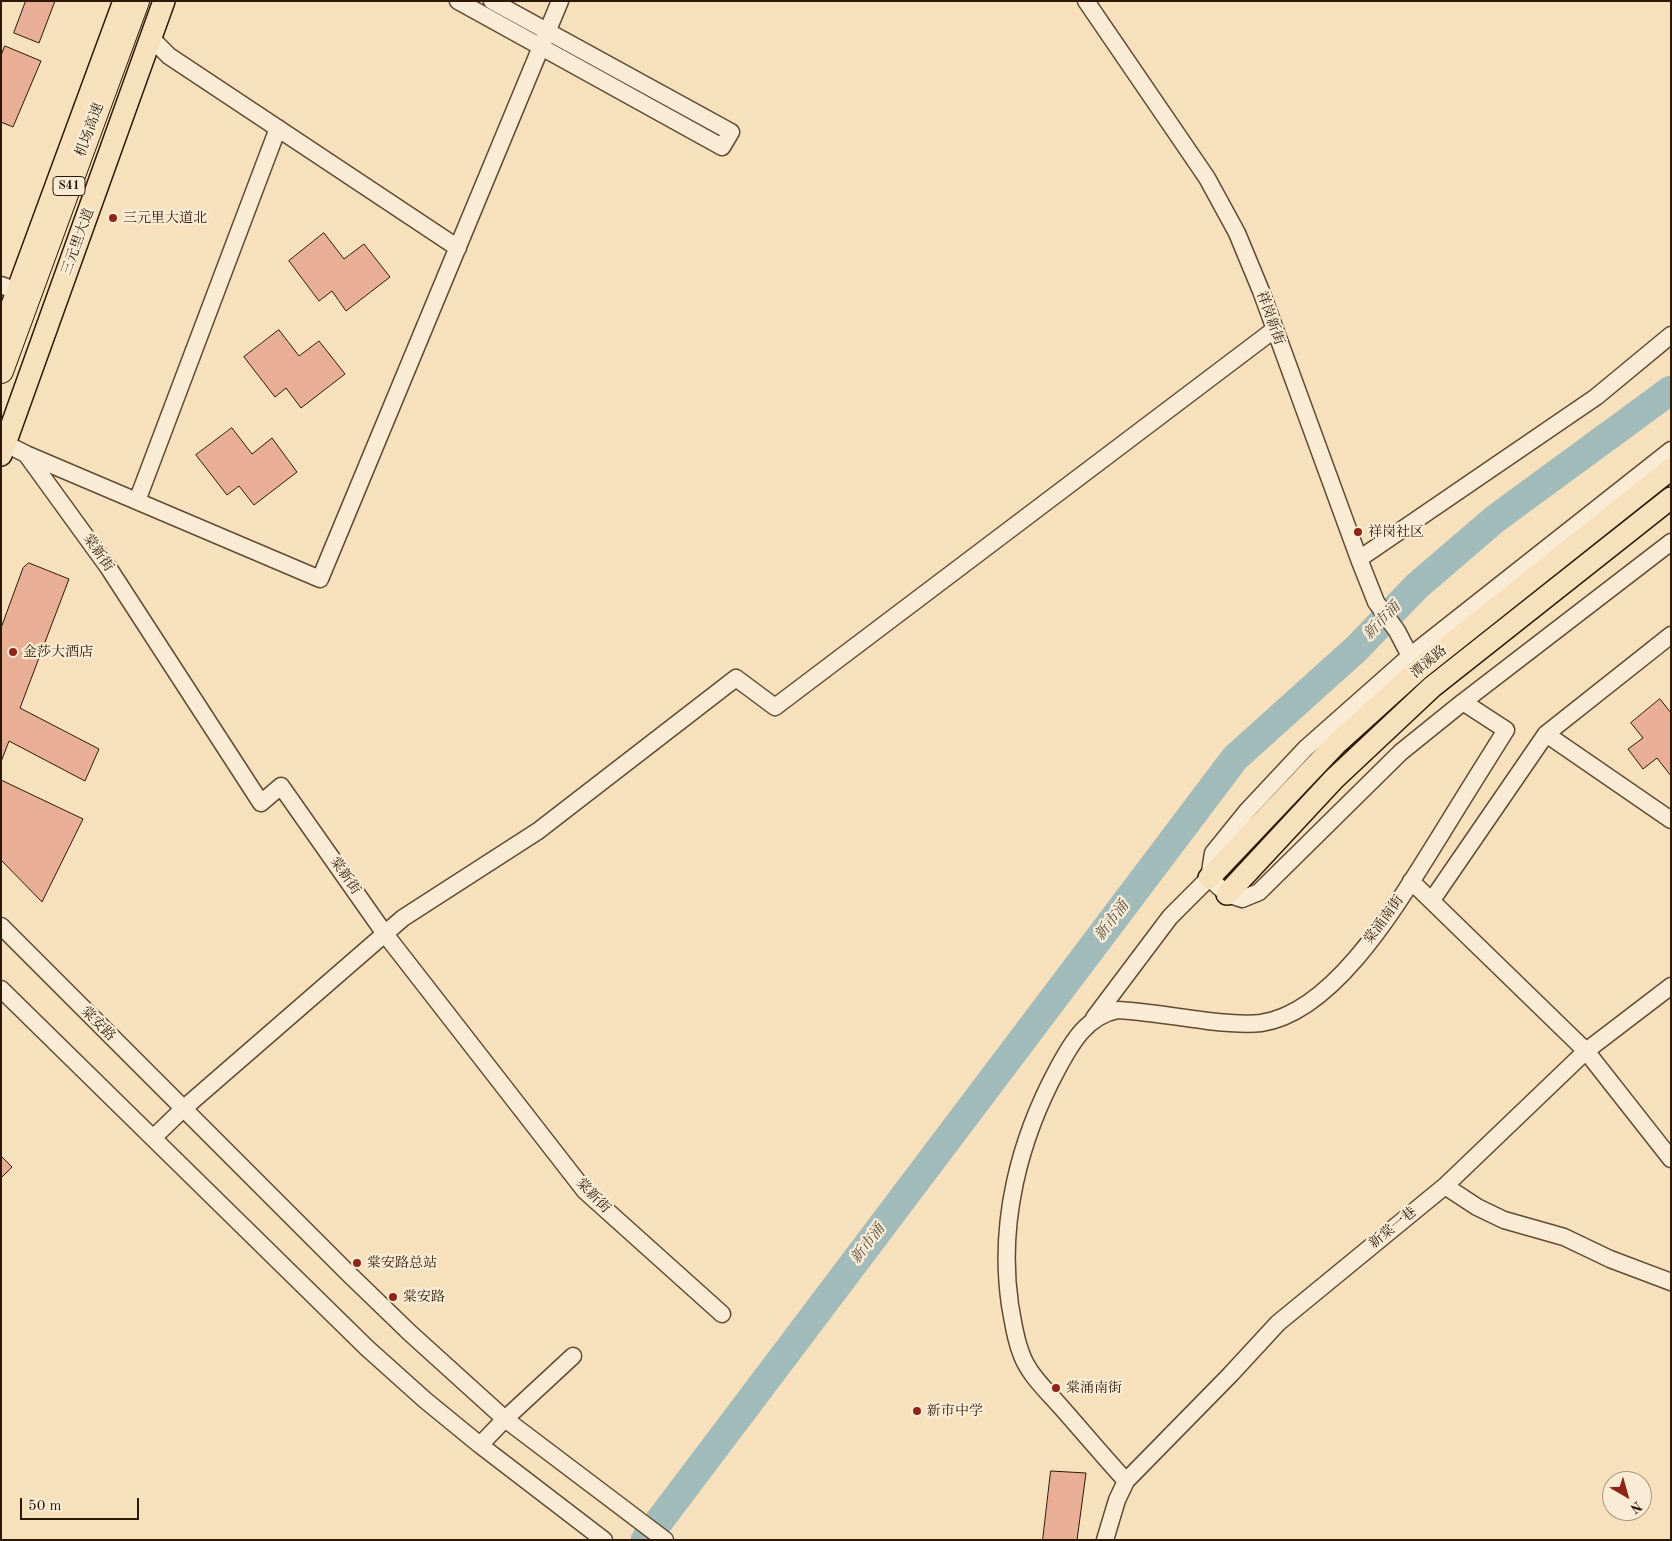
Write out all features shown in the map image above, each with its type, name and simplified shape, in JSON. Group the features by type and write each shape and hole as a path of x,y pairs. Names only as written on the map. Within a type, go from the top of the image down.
{"highway":[{"name":"机场高速","path":"1,371 137,1"}],"main road":[{"path":"1,335 9,288 124,1"},
{"name":"三元里大道","path":"4,449 164,1"},
{"name":"潭溪路","path":"1209,878 1336,744 1419,669 1671,469"},
{"name":"潭溪路","path":"1227,894 1334,778 1432,687 1671,498"}],"street":[{"path":"458,1 722,147 731,132 492,1"},
{"path":"26,454 320,579 560,1"},
{"name":"祥岗新街","path":"1086,1 1207,178 1220,201 1246,254 1376,602 1397,631 1410,656"},
{"path":"151,38 169,56 458,248"},
{"path":"136,501 278,128"},
{"path":"153,1138 183,1109 403,918 538,832 736,678 775,707 1274,329"},
{"path":"1359,559 1596,397 1671,335"},
{"name":"棠新街","path":"4,449 26,454 108,567 261,803 281,786 385,934 585,1191 722,1314"},
{"path":"1093,1020 1170,918 1209,878 1213,853 1247,811 1306,748 1410,656 1671,450"},
{"path":"1209,878 1227,894 1242,899 1259,892 1401,752 1671,542"},
{"path":"1432,900 1546,734 1671,635"},
{"name":"棠涌南街","path":"1126,1481 1045,1389 1027,1366 1017,1342 1008,1287 1007,1249 1010,1212 1023,1147 1042,1100 1064,1057 1083,1028 1101,1015 1118,1010 1232,1023 1262,1023 1276,1019 1310,1001 1341,974 1380,928 1506,730 1463,702"},
{"path":"1546,734 1671,820"},
{"path":"1411,881 1586,1051 1671,1159"},
{"name":"棠安路","path":"1,926 349,1274 437,1357 505,1418 665,1540"},
{"name":"新棠一巷","path":"1126,1481 1278,1323 1445,1186 1586,1051 1671,986"},
{"path":"1,989 367,1348 480,1446 604,1540"},
{"path":"1445,1186 1477,1207 1504,1220 1564,1237 1610,1259 1671,1282"},
{"path":"480,1446 505,1418 573,1356"},
{"path":"1105,1540 1117,1500 1126,1481"}],"building":[{"path":"26,1 55,1 39,43 14,33"},
{"path":"5,46 41,61 13,127 1,122 1,56"},
{"path":"324,233 344,259 364,244 390,277 346,311 332,291 319,301 289,261"},
{"path":"279,330 299,356 319,341 345,374 301,408 286,388 275,397 244,357"},
{"path":"232,428 252,454 272,438 297,472 254,505 239,486 227,495 196,455"},
{"path":"29,563 69,579 20,708 99,749 85,781 9,741 1,762 1,628 23,568"},
{"path":"1660,699 1671,713 1671,776 1657,758 1643,769 1628,749 1643,738 1631,723"},
{"path":"1,780 83,819 42,902 1,860"},
{"path":"1,1156 12,1167 1,1178"},
{"path":"1051,1471 1086,1473 1077,1540 1043,1540"}],"waterway":[{"name":"新市涌","path":"645,1540 1235,758 1356,649 1417,586 1495,519 1671,390"}],"place":[{"name":"三元里大道北","path":"113,218"},
{"name":"祥岗社区","path":"1358,532"},
{"name":"金莎大酒店","path":"13,652"},
{"name":"棠安路总站","path":"357,1263"},
{"name":"棠安路","path":"393,1297"},
{"name":"棠涌南街","path":"1056,1388"},
{"name":"新市中学","path":"917,1411"}]}
